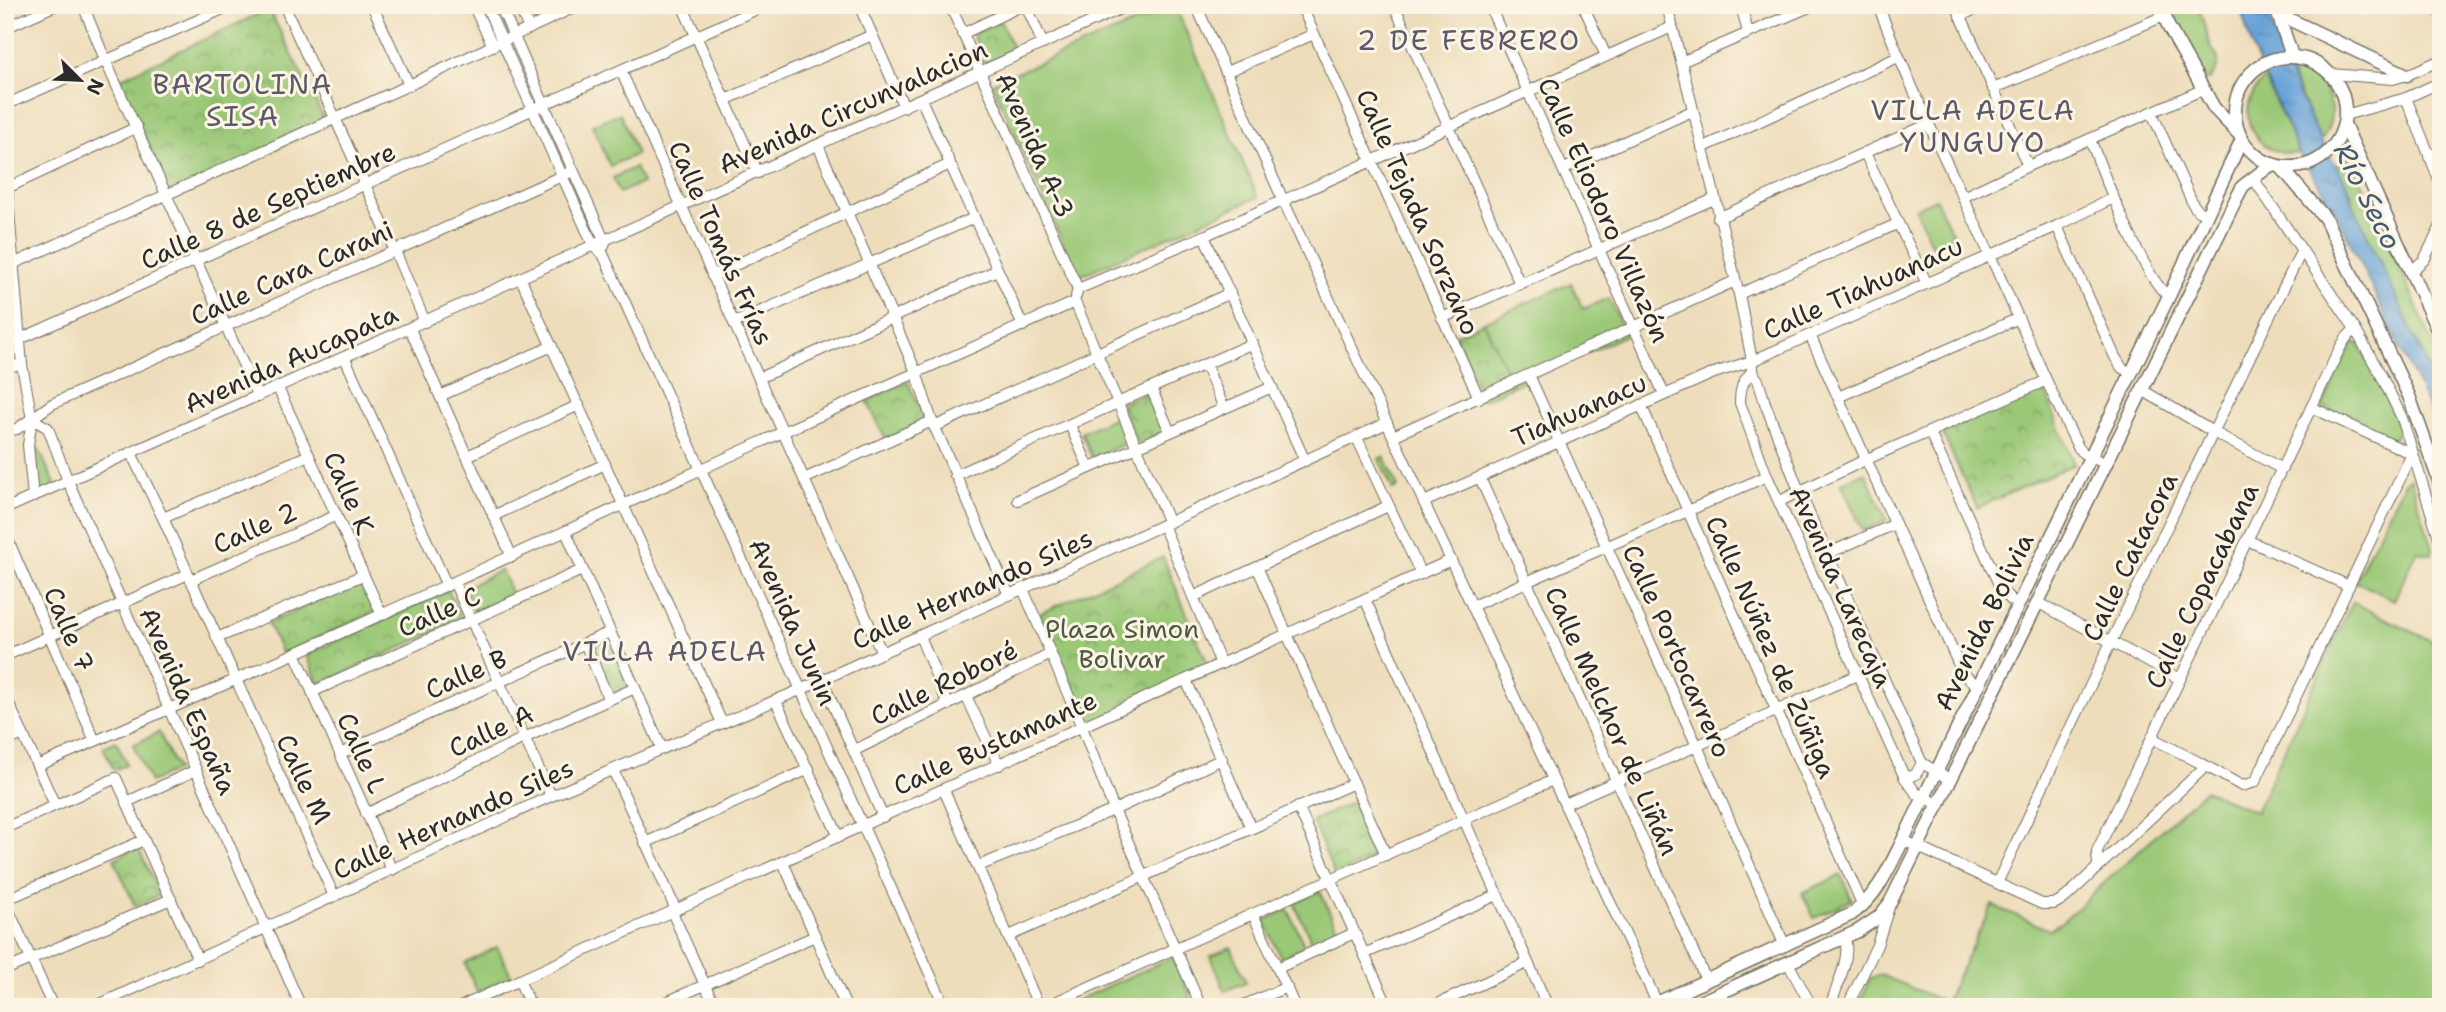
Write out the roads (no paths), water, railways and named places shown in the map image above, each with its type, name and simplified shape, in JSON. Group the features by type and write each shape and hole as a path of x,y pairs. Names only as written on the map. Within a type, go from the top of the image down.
{"main road":[{"path":"2163,10 2214,108 2256,156 2281,166 2309,164 2325,155 2344,124"},
{"path":"2276,10 2288,56"},
{"path":"2276,10 2407,75"},
{"path":"2241,137 2235,116 2237,97 2250,73 2265,62 2288,56 2309,60 2331,74 2344,97 2344,124 2441,338"},
{"name":"Avenida Bolivia","path":"1655,1005 1852,914 1863,906 1882,881 2169,296 2241,137"},
{"path":"2281,166 2325,218 2409,396 2441,486"},
{"name":"Avenida Bolivia","path":"1689,1007 1719,1001 1788,963 1845,938 1868,926 1890,903 2236,199 2243,186 2253,178 2281,166"}],"street":[{"path":"5,28 56,5"},
{"path":"83,5 106,62 258,397"},
{"path":"5,105 232,5"},
{"path":"284,5 425,322"},
{"path":"372,5 409,85"},
{"path":"473,5 497,43"},
{"name":"Avenida Junin","path":"486,5 497,43 533,111 594,247 603,254 945,1007"},
{"path":"500,5 605,242 603,254"},
{"path":"519,5 529,29"},
{"path":"13,264 579,5"},
{"path":"682,5 758,173"},
{"name":"Calle 8 de Septiembre","path":"20,339 766,5"},
{"path":"859,5 904,107"},
{"name":"Avenida A-3","path":"950,5 1077,289"},
{"path":"962,34 1024,5 1043,44"},
{"name":"Avenida Circunvalacion","path":"594,247 1129,5"},
{"path":"1196,5 1283,200 1565,804 1655,1005"},
{"name":"Calle Tejada Sorzano","path":"1301,5 1479,398"},
{"path":"1394,5 1520,284"},
{"name":"Calle Eliodoro Villazón","path":"1489,5 1664,394"},
{"path":"1583,5 1606,56"},
{"name":"Avenida Larecaja","path":"1667,5 1739,294 1752,366 1799,491 1922,764"},
{"path":"1741,5 1748,33"},
{"path":"1681,62 1796,9 1814,5"},
{"path":"1878,5 1898,57 2045,381 2078,447 2090,457 2106,464"},
{"path":"1956,5 2028,166"},
{"path":"1960,16 1985,5"},
{"path":"2427,5 2441,12"},
{"path":"1993,89 2163,10"},
{"path":"1221,664 1137,447 1075,302 1077,289 1204,236 1672,27"},
{"path":"1226,72 1314,34"},
{"path":"725,100 872,35"},
{"path":"1702,148 1898,57"},
{"path":"2331,74 2384,79 2407,75 2441,60"},
{"name":"Calle Tomás Frías","path":"621,71 882,653"},
{"path":"2344,124 2441,82"},
{"path":"1963,197 2204,89"},
{"path":"2406,98 2441,184"},
{"path":"921,99 1024,326"},
{"path":"1564,169 1692,111"},
{"path":"2152,113 2193,204 2198,211 2206,215"},
{"path":"1718,218 1929,124"},
{"path":"7,188 137,127"},
{"path":"2090,139 2113,198 2154,282 2169,296"},
{"path":"818,145 916,372 933,424 1009,596"},
{"path":"2429,157 2441,151"},
{"path":"1866,153 1926,282"},
{"path":"5,164 7,228 13,264 11,299 32,419 28,445 33,497"},
{"path":"712,276 950,164"},
{"name":"Calle Cara Carani","path":"5,430 17,429 52,404 573,171"},
{"path":"2253,178 2355,329 2402,418 2441,544"},
{"name":"Calle Tiahuanacu","path":"1752,366 1810,335 2057,226 2113,198"},
{"path":"1442,318 1714,199"},
{"path":"734,323 974,218"},
{"path":"1739,294 1897,224"},
{"path":"2057,226 2115,357 2122,368 2131,373"},
{"path":"2410,272 2424,260 2441,226"},
{"path":"1204,236 1305,461"},
{"name":"Avenida Aucapata","path":"5,509 594,247"},
{"name":"Calle Catacora","path":"1997,883 2302,250"},
{"path":"759,378 997,270"},
{"path":"521,279 722,723"},
{"path":"1393,436 1735,281"},
{"path":"804,479 1096,354 1230,293"},
{"path":"37,766 566,533 783,432 1075,302"},
{"path":"1838,397 2017,319"},
{"path":"410,329 512,557"},
{"name":"Calle Copacabana","path":"2098,866 2097,851 2340,348 2355,329"},
{"path":"1810,335 1963,674 1978,686"},
{"path":"955,475 1253,343"},
{"path":"440,396 552,346"},
{"path":"345,358 450,584 471,620 551,796"},
{"path":"1205,364 1224,408"},
{"path":"5,366 22,365"},
{"name":"Avenida Larecaja","path":"1752,366 1744,379 1740,403 1767,476 1905,778 1916,793 1940,805"},
{"name":"Tiahuanacu","path":"1424,502 1714,373 1752,366"},
{"name":"Calle Portocarrero","path":"1529,375 1785,946"},
{"path":"1780,501 1865,460 2045,381"},
{"path":"1018,500 1272,387"},
{"name":"Calle K","path":"278,388 382,615"},
{"path":"1151,388 1170,432"},
{"path":"2142,390 2282,469"},
{"path":"467,456 579,405"},
{"name":"Calle Núñez de Zúñiga","path":"1641,405 1863,906"},
{"path":"2311,407 2412,454"},
{"name":"Avenida España","path":"32,419 48,428 68,481 301,1007"},
{"name":"Calle Hernando Siles","path":"94,1007 551,796 776,701 1387,424"},
{"path":"1070,425 1089,468"},
{"path":"1930,433 2001,589 2018,604"},
{"path":"1356,438 1421,574"},
{"name":"Calle M","path":"131,453 334,896"},
{"path":"2152,738 2242,786 2255,782 2412,454"},
{"path":"163,518 309,455"},
{"path":"493,516 605,464"},
{"path":"1472,606 1767,476"},
{"name":"Calle Melchor de Liñán","path":"1480,478 1706,981"},
{"path":"1193,597 1388,506"},
{"name":"Calle 2","path":"5,656 122,603 337,515"},
{"path":"1829,553 1895,524"},
{"name":"Calle 7","path":"5,533 95,741"},
{"path":"566,533 662,749"},
{"path":"2247,540 2349,586"},
{"name":"Calle Bustamante","path":"460,1007 1451,560"},
{"path":"1257,567 1386,855"},
{"name":"Calle C","path":"312,692 582,570"},
{"path":"217,638 363,575"},
{"path":"1023,589 1083,727 1114,810 1201,1007"},
{"path":"1365,600 1548,1007"},
{"path":"2039,603 2180,679"},
{"name":"Calle B","path":"340,754 610,632"},
{"path":"920,636 948,705"},
{"path":"585,643 609,700"},
{"name":"Calle L","path":"295,653 391,870"},
{"name":"Calle Roboré","path":"855,750 1051,654"},
{"path":"1565,804 1857,675"},
{"name":"Avenida Junin","path":"822,680 883,817"},
{"path":"1186,680 1251,828"},
{"name":"Calle A","path":"366,814 635,688"},
{"path":"5,695 55,806"},
{"path":"966,696 999,765"},
{"name":"Avenida Junin","path":"776,701 839,837"},
{"path":"5,742 23,734"},
{"path":"979,866 1114,810 1222,759"},
{"path":"1905,778 1916,774 1922,764 1951,780"},
{"path":"1903,839 2042,904 2054,904 2066,897 2206,766"},
{"path":"645,843 808,769"},
{"path":"127,802 196,770"},
{"path":"613,770 715,1007"},
{"path":"5,828 116,778 198,960"},
{"path":"1044,1007 1553,780"},
{"path":"1009,936 1354,783"},
{"path":"944,789 1039,1007"},
{"path":"1298,807 1388,1007"},
{"path":"53,1007 5,901 144,840"},
{"path":"783,862 846,1007"},
{"path":"1364,954 1497,895"},
{"path":"5,970 171,899"},
{"path":"1847,1007 1877,945 1890,903"},
{"path":"1253,914 1296,1007"},
{"path":"1278,968 1354,933"},
{"path":"655,1007 815,936"},
{"path":"1830,1007 1847,950 1845,938"},
{"path":"1431,1007 1527,963"},
{"path":"1788,963 1812,1007"},
{"path":"519,980 531,1007"},
{"path":"1239,1007 1287,987"}],"water":[{"name":"Río Seco","path":"2239,5 2265,5 2305,108 2348,187 2353,204 2441,394 2441,434 2335,210 2299,153 2254,52"}],"district":[{"name":"2 DE FEBRERO","path":"1469,40"},
{"name":"BARTOLINA SISA","path":"243,100"},
{"name":"VILLA ADELA YUNGUYO","path":"1973,126"},
{"name":"VILLA ADELA","path":"665,651"}],"park label":[{"name":"Plaza Simon Bolivar","path":"1122,644"}]}
